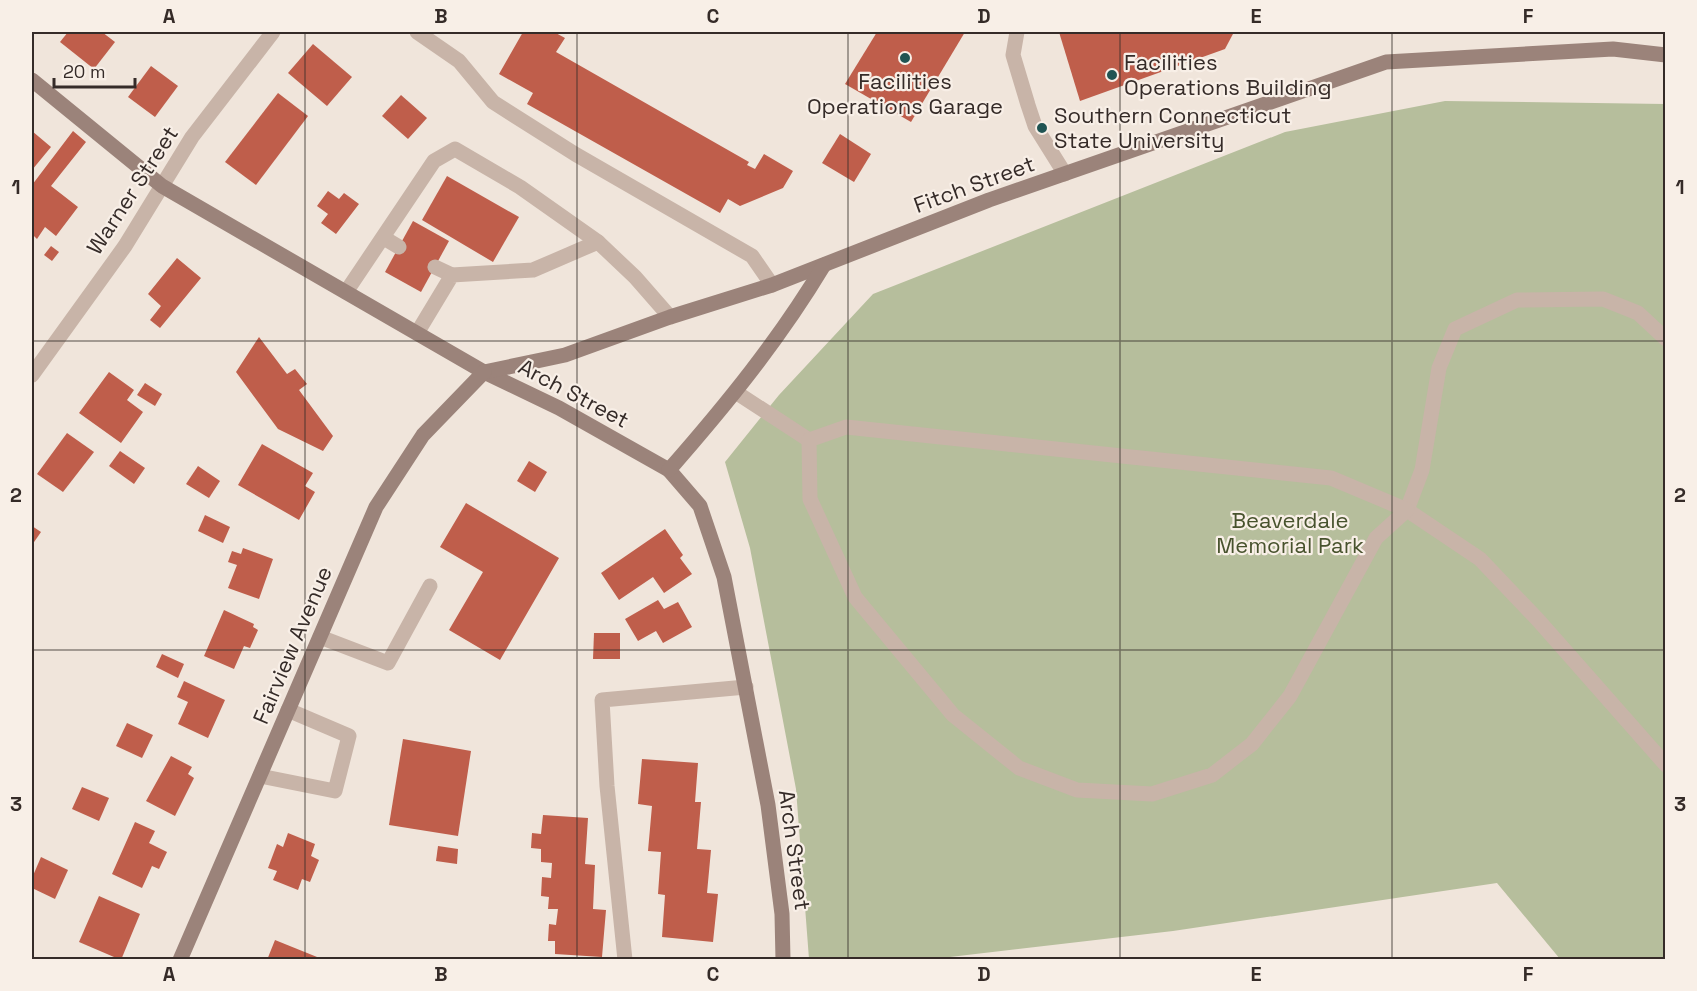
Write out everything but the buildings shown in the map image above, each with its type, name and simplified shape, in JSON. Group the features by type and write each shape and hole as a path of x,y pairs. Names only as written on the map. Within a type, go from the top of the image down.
{"main road":[{"name":"Fitch Street","path":"484,372 566,355 670,317 771,285 989,200 1386,62 1613,49 1665,55"},
{"name":"Arch Street","path":"32,80 162,186 484,372 559,408 669,470 700,506 724,577 770,816 782,914 783,960"},
{"path":"669,470 737,393 793,317 824,265"},
{"name":"Fairview Avenue","path":"180,960 376,507 423,435 484,372"}],"street":[{"name":"Warner Street","path":"32,375 125,246 192,137 273,32"},
{"path":"417,32 459,61 493,102 575,154 752,256 771,285"},
{"path":"1017,32 1013,55 1035,126 1065,174"},
{"path":"346,292 434,161 455,149 520,187 598,242 635,277 670,317"},
{"path":"384,238 399,247"},
{"path":"435,267 452,275 533,270 598,242"},
{"path":"417,333 452,275"},
{"path":"809,440 810,498 855,597 953,715 1019,768 1077,790 1152,794 1212,775 1252,744 1290,696 1376,538 1407,510 1422,470 1439,368 1455,329 1517,300 1604,299 1638,313 1665,339"},
{"path":"737,393 809,440"},
{"path":"809,440 846,427 1331,478 1407,510 1480,559 1539,621 1665,765"},
{"path":"320,637 388,663 429,586"},
{"path":"625,960 607,786 602,700 746,687"},
{"path":"260,776 334,791 349,736 288,710"}],"green space":[{"name":"Beaverdale Memorial Park","path":"1445,101 1665,104 1665,959 1560,959 1497,883 1173,931 933,959 809,959 796,789 750,548 725,462 779,395 873,294 1285,132"}],"place":[{"name":"Facilities Operations Garage","path":"905,58"},
{"name":"Facilities Operations Building","path":"1112,75"},
{"name":"Southern Connecticut State University","path":"1042,128"}]}
